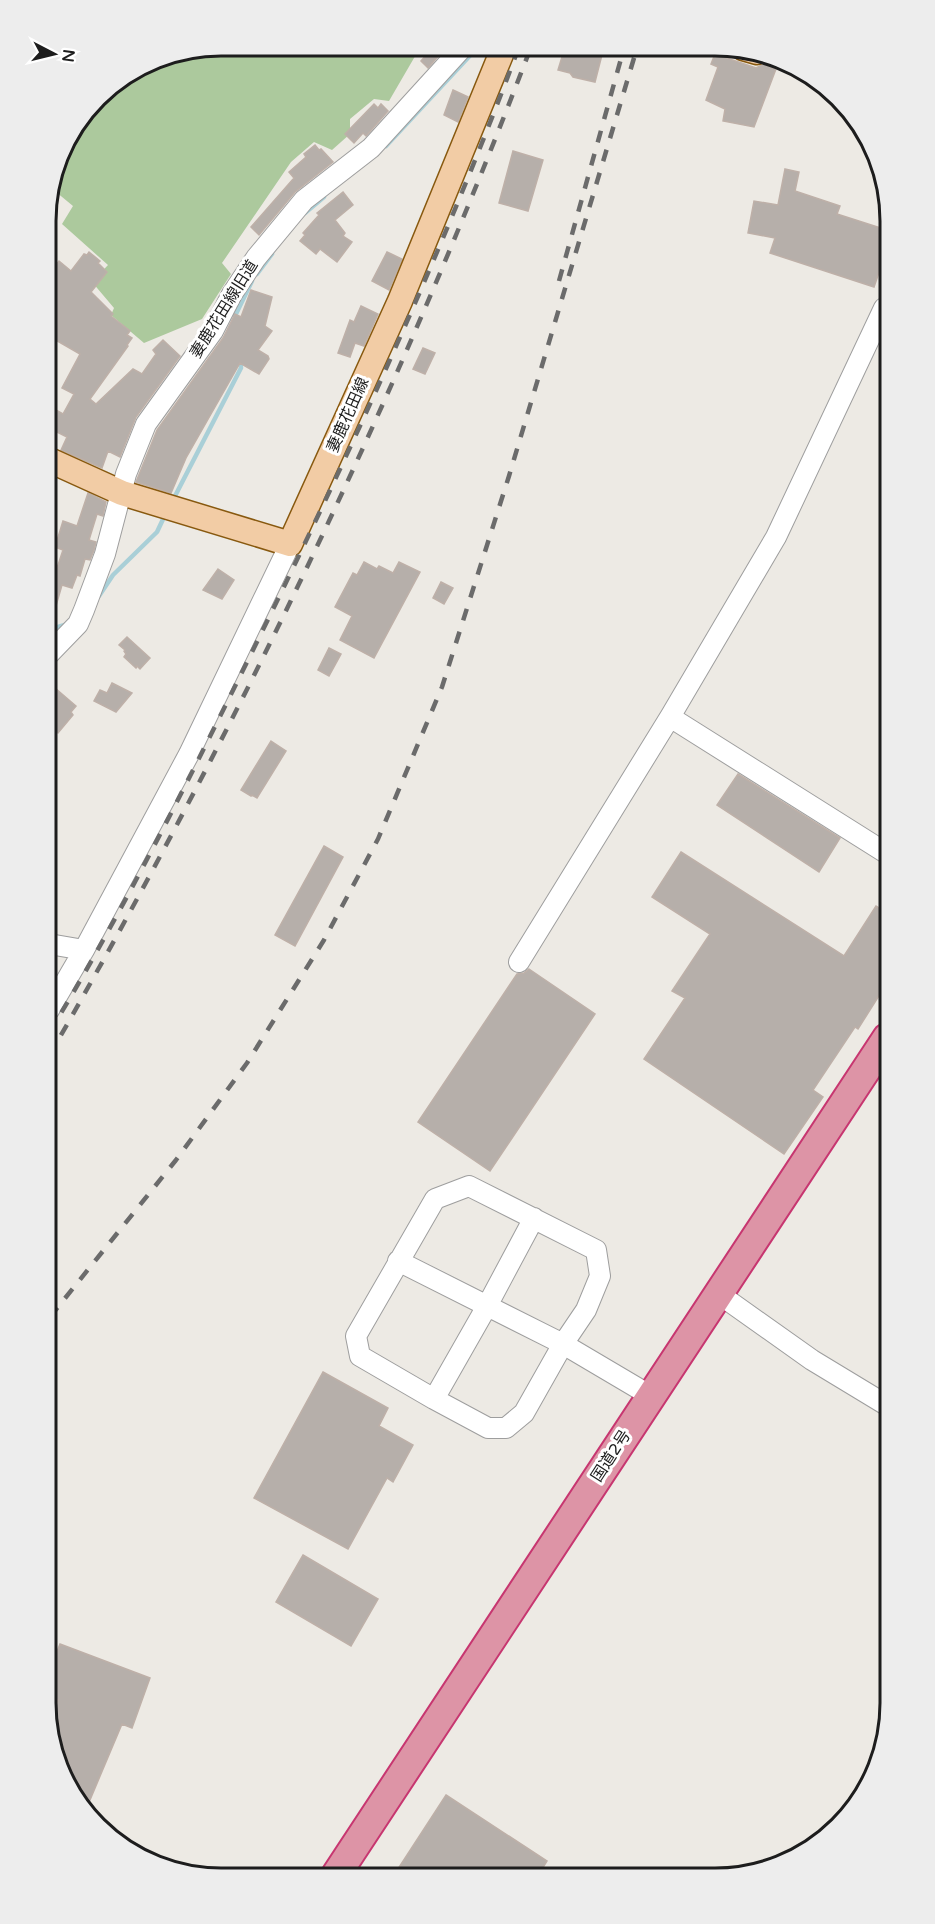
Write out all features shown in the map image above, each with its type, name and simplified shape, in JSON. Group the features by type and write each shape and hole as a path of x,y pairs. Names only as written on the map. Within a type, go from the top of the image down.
{"highway":[{"name":"国道2号","path":"340,1869 879,1050"}],"main road":[{"name":"妻鹿花田線","path":"290,544 400,301 500,56"},
{"path":"56,463 122,493 290,544"}],"street":[{"name":"妻鹿花田線旧道","path":"56,646 78,624 105,554 126,474 146,424 213,332 232,294 256,258 304,200 371,148 453,56"},
{"path":"519,962 670,717 776,537 880,317"},
{"path":"56,995 84,950 189,754 290,544"},
{"path":"670,717 880,849"},
{"path":"56,945 84,950"},
{"path":"469,1186 596,1250 600,1276 586,1310 563,1344 524,1413 506,1428 488,1428 360,1356 356,1336 398,1261 435,1199 469,1186"},
{"path":"434,1399 534,1218"},
{"path":"398,1261 563,1344 651,1396"},
{"path":"719,1294 812,1360 879,1401"}],"green space":[{"path":"210,56 415,56 389,101 374,99 350,119 350,134 332,150 314,142 291,162 222,263 231,274 202,319 144,343 111,315 114,308 92,282 108,265 62,224 73,206 58,194 72,147 90,120 112,96 129,83 157,68 178,61"}],"building":[{"path":"425,56 438,56 428,68 421,61"},
{"path":"562,56 602,56 595,82 573,77 570,73 558,70"},
{"path":"714,56 721,56 756,68 764,64 776,69 754,127 723,121 725,109 706,100 718,67 711,64"},
{"path":"453,90 468,97 458,122 444,115"},
{"path":"374,104 378,108 381,104 388,111 366,136 363,133 354,143 345,134"},
{"path":"315,145 333,162 295,192 259,235 251,227 294,178 289,172 306,157 304,154"},
{"path":"513,151 543,160 528,211 499,203"},
{"path":"785,169 799,172 795,191 840,206 837,214 880,228 880,270 874,287 770,253 775,238 748,233 754,201 778,205"},
{"path":"343,192 353,205 335,220 345,233 343,236 352,242 337,262 320,249 316,254 300,241 305,235 303,233 319,215 317,213"},
{"path":"89,252 100,261 98,263 107,272 91,292 113,314 111,316 130,331 127,335 132,338 90,399 96,404 133,369 142,374 156,354 153,350 163,340 180,356 136,417 120,457 108,451 102,468 61,450 67,437 56,432 56,410 63,414 74,394 62,388 80,354 56,340 56,265 59,261 71,271 84,254 87,255"},
{"path":"387,252 402,259 389,290 372,281"},
{"path":"251,290 272,297 265,326 272,331 258,350 269,359 259,374 240,363 186,458 171,493 136,482 157,430 223,338 235,314 241,317"},
{"path":"361,306 378,314 364,346 355,343 350,357 338,353 350,320 354,322"},
{"path":"423,348 435,353 425,374 413,369"},
{"path":"88,493 106,502 103,516 97,514 89,540 96,542 90,560 85,559 80,576 77,575 72,588 62,585 56,606 56,571 63,550 56,547 56,544 63,521 77,526"},
{"path":"364,562 377,569 379,566 393,573 399,562 420,572 374,658 340,640 352,616 335,607 353,573 357,575"},
{"path":"218,569 234,580 222,599 203,590"},
{"path":"441,582 453,588 444,604 433,598"},
{"path":"127,637 150,658 140,669 124,657 125,650 119,645"},
{"path":"329,648 341,654 329,676 318,670"},
{"path":"112,683 132,693 116,712 94,701 100,690 107,693"},
{"path":"56,689 76,706 71,712 73,715 58,733 56,731"},
{"path":"271,741 286,751 257,798 241,790"},
{"path":"738,774 840,838 819,872 717,805"},
{"path":"324,846 343,857 295,946 275,935"},
{"path":"681,852 844,956 876,906 880,908 879,995 858,1029 855,1027 813,1090 823,1097 784,1154 644,1059 685,998 672,991 710,934 652,897"},
{"path":"529,969 595,1014 490,1171 418,1122 517,974"},
{"path":"323,1372 388,1408 379,1426 413,1445 393,1482 387,1478 348,1549 254,1498"},
{"path":"303,1555 378,1599 351,1646 276,1602"},
{"path":"60,1644 150,1678 132,1728 122,1724 89,1802 68,1767 61,1746 57,1725 56,1654"},
{"path":"446,1795 547,1861 542,1869 398,1869"}],"waterway":[{"path":"386,146 470,56"},
{"path":"305,213 324,197"},
{"path":"257,274 272,254"},
{"path":"236,320 235,316 252,281"},
{"path":"174,498 241,368 240,358"},
{"path":"99,596 113,575 157,532 165,515"},
{"path":"56,628 68,624"}],"railway":[{"path":"56,1022 155,844 325,502 427,276 515,56"},
{"path":"56,1044 184,811 310,561 426,306 527,56"},
{"path":"559,281 622,56"},
{"path":"56,1310 176,1160 247,1063 324,940 378,839 442,687 509,476 635,56"}]}
